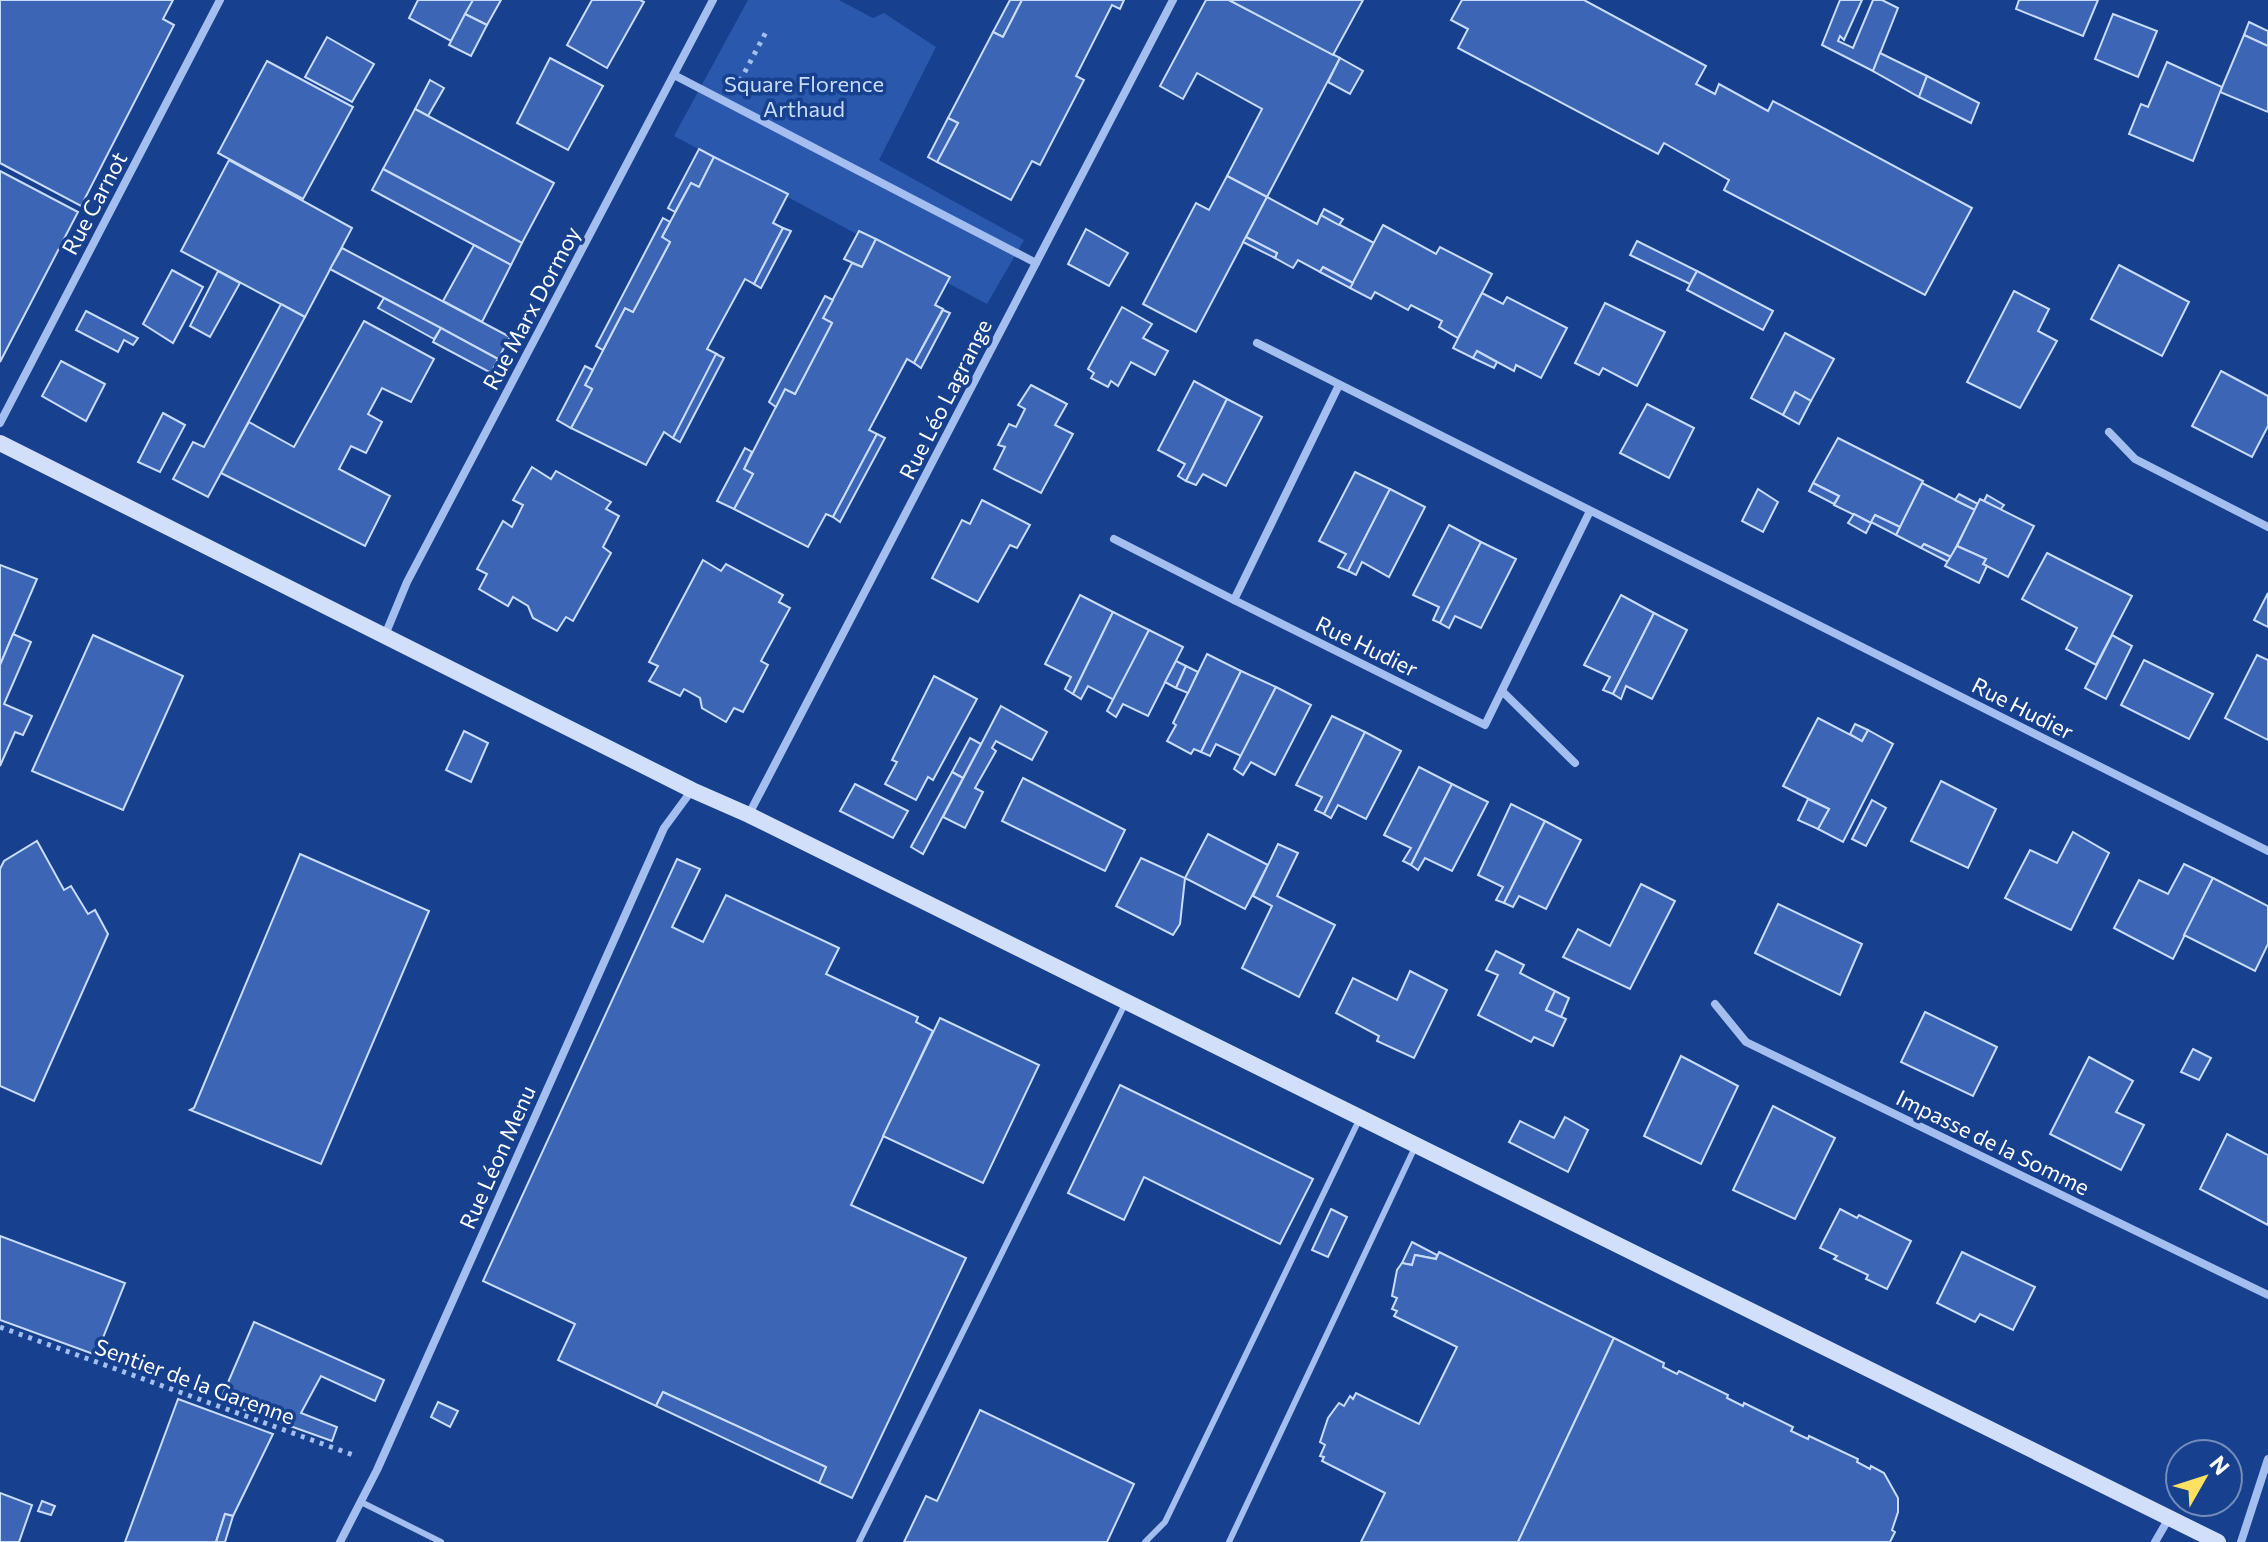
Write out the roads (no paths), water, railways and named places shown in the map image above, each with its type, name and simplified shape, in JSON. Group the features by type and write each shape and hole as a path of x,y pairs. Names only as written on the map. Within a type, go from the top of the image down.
{"main road":[{"path":"0,443 692,790 749,815 2164,1516"},
{"path":"2169,1518 2218,1542"}],"street":[{"name":"Rue Carnot","path":"0,423 220,0"},
{"name":"Rue Marx Dormoy","path":"384,636 407,582 713,0"},
{"name":"Rue Léo Lagrange","path":"749,815 1173,0"},
{"path":"674,75 1036,263"},
{"name":"Rue Hudier","path":"1257,343 2268,851"},
{"path":"1114,539 1234,600 1339,385"},
{"path":"2109,432 2135,459 2268,527"},
{"name":"Rue Hudier","path":"1234,600 1485,725 1590,511"},
{"path":"1502,691 1575,763"},
{"name":"Rue Léon Menu","path":"340,1542 377,1470 664,828 692,790"},
{"name":"Impasse de la Somme","path":"1715,1004 1746,1042 2268,1295"},
{"path":"2241,1542 2268,1459"},
{"path":"2155,1542 2169,1518"}],"lane":[{"path":"859,1542 1126,1002"},
{"path":"1145,1542 1165,1522 1360,1118"},
{"path":"1229,1542 1416,1145"},
{"path":"361,1502 441,1542"}],"park label":[{"name":"Square Florence Arthaud","path":"804,96"}]}
